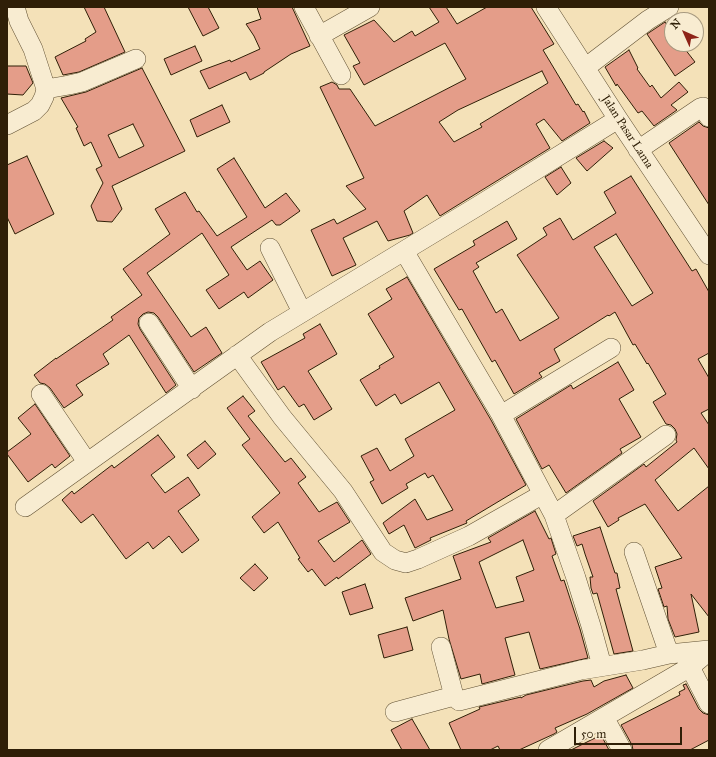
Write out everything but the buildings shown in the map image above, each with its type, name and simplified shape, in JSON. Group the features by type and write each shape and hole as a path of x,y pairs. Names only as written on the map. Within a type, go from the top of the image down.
{"street":[{"path":"7,125 34,111 44,98 46,89 33,49 15,7"},
{"path":"304,7 341,76"},
{"path":"319,36 370,7"},
{"name":"Jalan Pasar Lama","path":"546,7 638,150 709,255"},
{"path":"585,68 648,20 669,7"},
{"path":"46,89 82,82 136,59"},
{"path":"638,150 700,108 702,108 709,117"},
{"path":"25,506 237,355 302,312 618,119"},
{"path":"270,248 302,312"},
{"path":"404,251 501,415 554,515 576,578 602,666"},
{"path":"149,323 192,388"},
{"path":"501,415 611,348"},
{"path":"237,355 282,417 343,491 383,552 395,560 406,563 418,560 469,536 543,494"},
{"path":"41,394 87,462"},
{"path":"554,515 666,435"},
{"path":"634,552 669,654"},
{"path":"441,647 454,696 459,701 602,666 644,660 669,654 709,650"},
{"path":"548,750 690,667 709,650"},
{"path":"690,667 709,704"},
{"path":"395,712 454,696"},
{"path":"604,718 622,750"}]}
